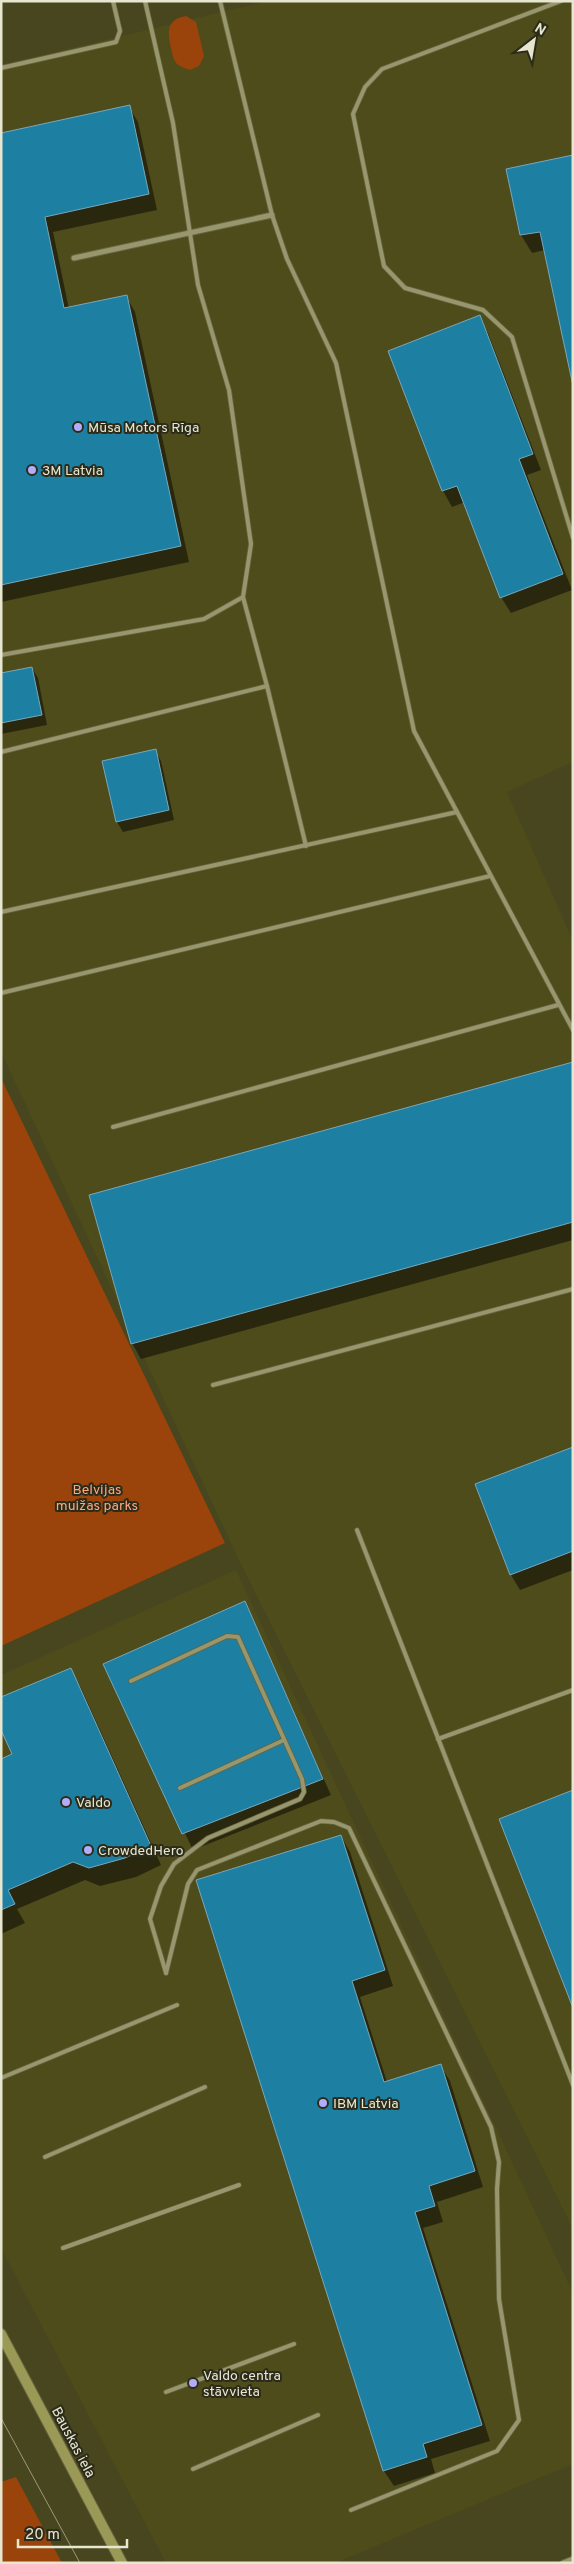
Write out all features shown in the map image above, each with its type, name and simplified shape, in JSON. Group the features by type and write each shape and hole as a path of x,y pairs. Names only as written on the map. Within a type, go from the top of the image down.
{"street":[{"path":"74,258 272,216"},
{"name":"Bauskas iela","path":"1,2334 122,2563"},
{"path":"563,2563 573,2559"}],"lane":[{"path":"1,68 116,42 120,31 113,1"},
{"path":"145,1 173,122 198,285 229,390 251,544 243,597 306,846"},
{"path":"220,1 272,216 287,259 336,363 414,731 558,1005 573,1030"},
{"path":"561,1 382,69 365,87 353,114 384,266 405,288 483,310 512,337 573,538"},
{"path":"1,655 204,619 243,597"},
{"path":"1,752 266,686"},
{"path":"1,912 457,812"},
{"path":"1,993 490,876"},
{"path":"113,1128 558,1005"},
{"path":"213,1385 573,1289"},
{"path":"357,1530 573,2085"},
{"path":"131,1681 227,1636 238,1637 302,1779 304,1792 300,1799 208,1838 174,1864 160,1886 150,1919 166,1974 188,1884 197,1870 321,1821 334,1822 349,1828 372,1882 491,2127 499,2162 497,2189 499,2299 519,2420 497,2451 351,2510"},
{"path":"438,1739 573,1690"},
{"path":"180,1788 284,1740"},
{"path":"1,2078 177,2005"},
{"path":"45,2157 205,2087"},
{"path":"63,2248 239,2185"},
{"path":"166,2392 294,2344"},
{"path":"193,2469 318,2415"}],"shaded area":[{"path":"267,1 573,1 573,762 507,792 573,941 573,2229 237,1556 1,1052 1,65"},
{"path":"236,1570 573,2293 573,2464 335,2563 166,2563 1,2248 1,1675"}],"green space":[{"path":"186,16 196,22 204,56 199,66 190,70 176,63 169,36 172,23"},
{"name":"Belvijas muižas parks","path":"1,1078 225,1543 1,1646"},
{"path":"16,2477 62,2563 1,2563 1,2482"}],"building":[{"name":"Mūsa Motors Rīga","path":"130,105 149,194 45,217 64,308 127,295 181,546 1,585 1,133"},
{"path":"573,155 573,386 540,232 520,235 506,169"},
{"path":"480,315 533,454 519,459 563,574 500,598 457,486 442,491 388,351"},
{"path":"32,667 42,715 1,723 1,673"},
{"path":"156,749 169,810 116,822 102,761"},
{"path":"573,1062 573,1222 131,1344 89,1195"},
{"path":"573,1447 573,1551 510,1575 475,1484"},
{"path":"245,1601 323,1779 182,1834 103,1664"},
{"name":"Valdo","path":"71,1668 151,1846 125,1858 89,1868 73,1862 8,1890 15,1904 1,1910 1,1759 12,1754 1,1730 1,1697"},
{"path":"573,1790 573,2008 499,1819"},
{"path":"341,1835 385,1970 352,1981 384,2082 441,2064 475,2171 429,2186 435,2206 415,2212 482,2425 423,2444 427,2457 383,2471 196,1880"}],"tram line":[{"path":"1,2418 80,2563"}],"place":[{"name":"Mūsa Motors Rīga","path":"78,427"},
{"name":"3M Latvia","path":"32,470"},
{"name":"Valdo","path":"66,1802"},
{"name":"CrowdedHero","path":"88,1850"},
{"name":"IBM Latvia","path":"323,2103"},
{"name":"Valdo centra stāvvieta","path":"193,2383"}]}
